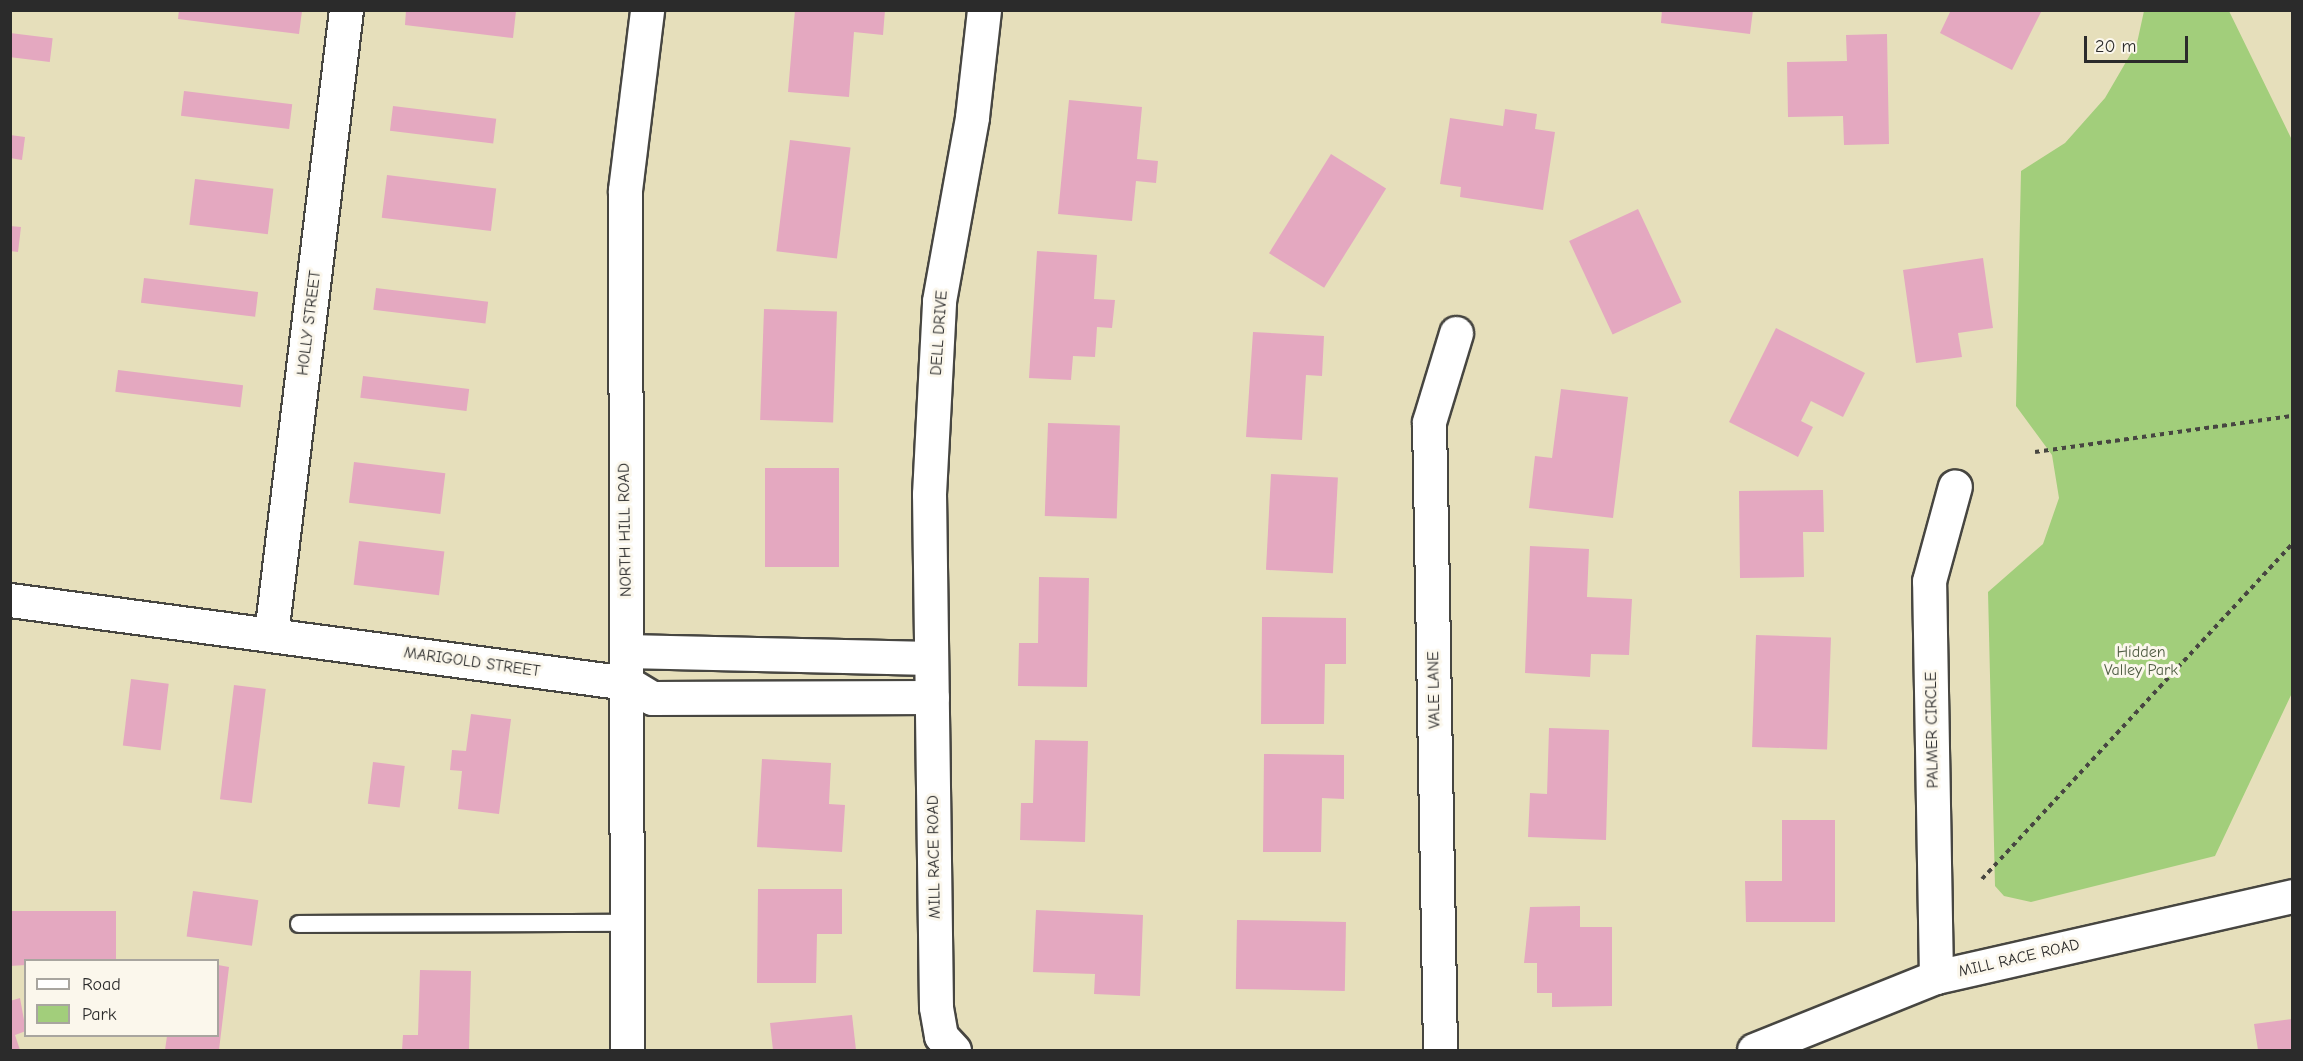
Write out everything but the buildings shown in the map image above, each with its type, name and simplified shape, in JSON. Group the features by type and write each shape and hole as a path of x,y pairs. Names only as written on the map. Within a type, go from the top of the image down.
{"street":[{"name":"HOLLY STREET","path":"271,635 346,10"},
{"name":"NORTH HILL ROAD","path":"627,1050 629,923 625,190 647,10"},
{"name":"DELL DRIVE","path":"931,658 929,494 939,301 972,117 984,10"},
{"name":"VALE LANE","path":"1440,1050 1429,422 1456,333"},
{"name":"PALMER CIRCLE","path":"1936,977 1929,581 1955,486"},
{"name":"MARIGOLD STREET","path":"10,600 627,683 652,698 932,697"},
{"path":"626,651 931,658"},
{"name":"MILL RACE ROAD","path":"931,658 936,1007 941,1036 954,1050"},
{"name":"MILL RACE ROAD","path":"1754,1050 1936,977 2292,896"}],"lane":[{"path":"299,924 629,923"}],"path":[{"path":"2035,452 2292,416"},
{"path":"1982,879 2292,544"}],"green space":[{"name":"Hidden Valley Park","path":"2144,11 2229,11 2292,140 2292,693 2215,856 2031,902 2004,896 1995,886 1988,592 2043,544 2059,498 2052,455 2016,406 2021,171 2065,143 2105,98 2137,43"}]}
